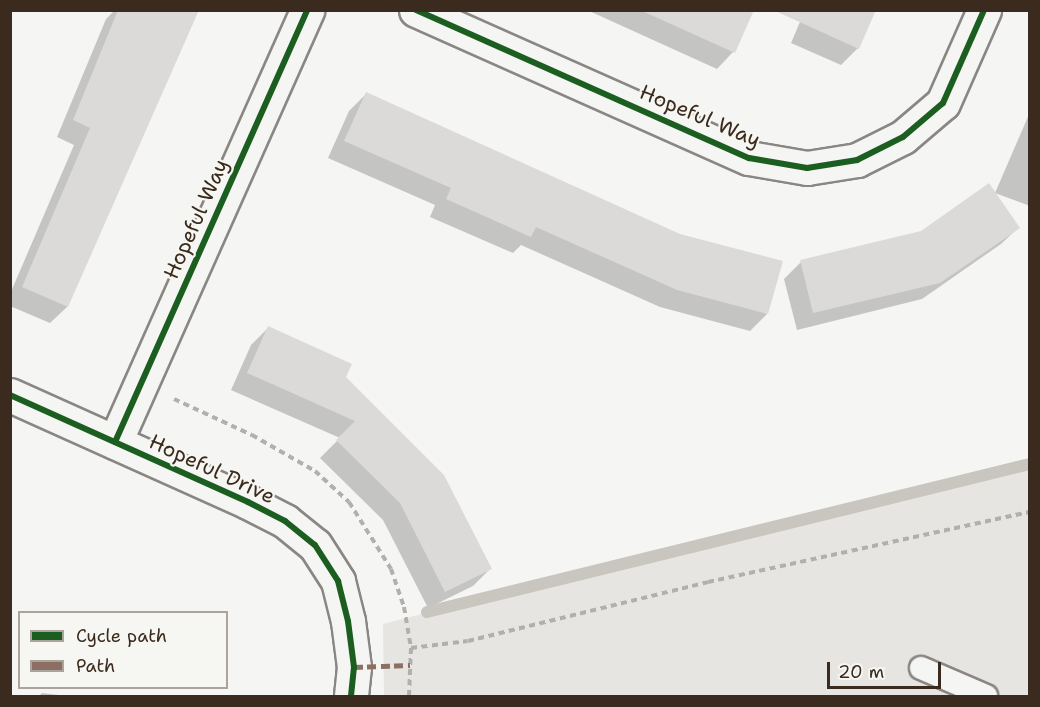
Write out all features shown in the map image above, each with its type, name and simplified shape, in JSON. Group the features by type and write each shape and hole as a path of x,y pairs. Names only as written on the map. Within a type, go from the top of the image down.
{"street":[{"name":"Hopeful Way","path":"115,442 307,10"},
{"name":"Hopeful Way","path":"416,10 749,158 807,168 857,160 903,137 943,103 984,10"},
{"name":"Hopeful Drive","path":"10,395 285,521 315,545 338,581 354,667 351,696"}],"lane":[{"path":"921,668 986,696"}],"path":[{"path":"409,696 411,648 468,641 708,582 1029,512"}],"shaded area":[{"path":"1029,458 1029,696 384,696 383,624"}],"building":[{"path":"118,10 199,10 68,307 22,287 90,128 73,120"},
{"path":"640,10 754,10 735,53"},
{"path":"773,10 876,10 859,49"},
{"path":"366,92 680,234 783,261 768,314 677,290 536,227 531,237 446,199 451,188 344,141"},
{"path":"989,183 1020,228 940,283 813,313 800,260 921,231"},
{"path":"268,326 352,364 346,377 444,475 492,569 445,592 400,503 336,440 355,421 247,373"}],"waterway":[{"path":"427,612 1030,464"}],"marked path":[{"path":"354,667 410,665"}],"cycle path":[{"path":"115,442 307,10"},
{"path":"416,10 749,158 807,168 857,160 903,137 943,103 984,10"},
{"path":"10,395 248,502 285,521 315,545 338,581 348,621 354,667 351,696"}]}
